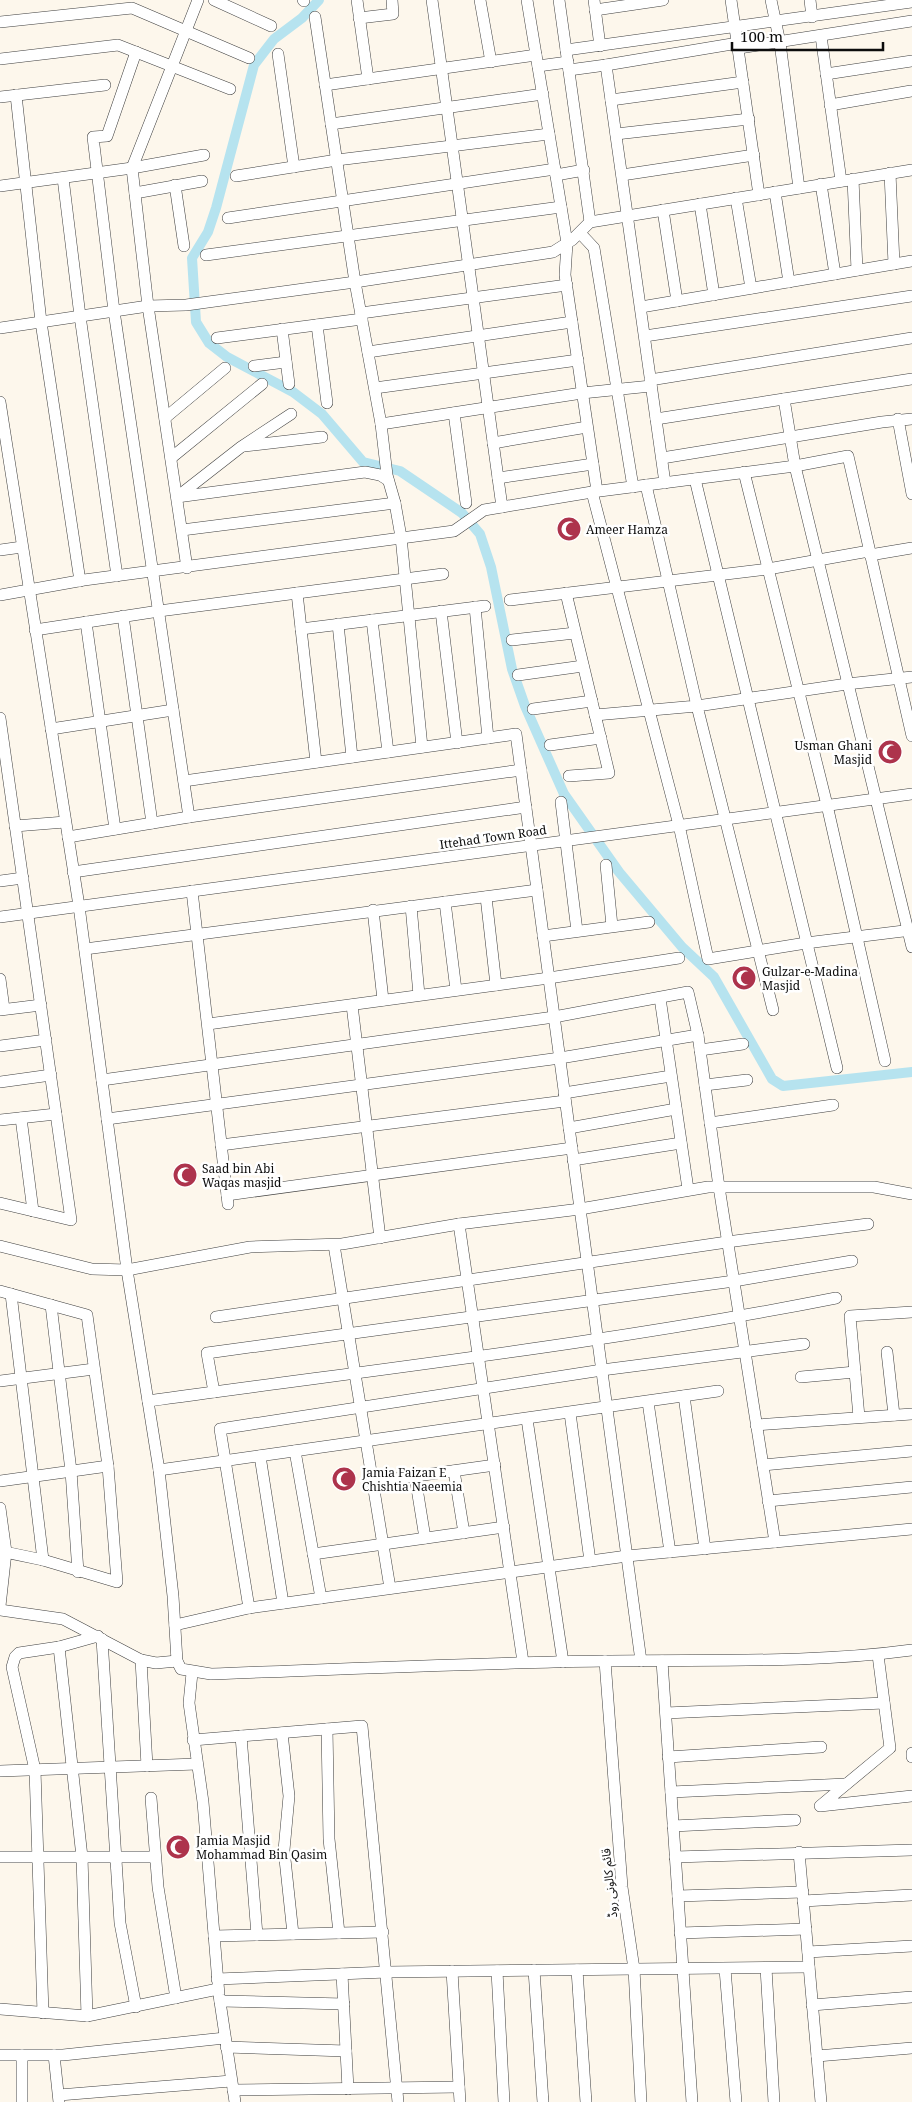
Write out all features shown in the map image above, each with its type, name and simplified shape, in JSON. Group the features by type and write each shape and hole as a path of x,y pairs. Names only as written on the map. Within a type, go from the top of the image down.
{"street":[{"path":"187,568 148,306 132,168 198,0"},
{"path":"214,0 271,26"},
{"path":"357,0 368,79"},
{"path":"359,18 394,14 392,0"},
{"path":"432,0 502,507"},
{"path":"480,0 490,62"},
{"path":"527,0 567,244 567,285 592,464 594,491 616,587 679,825 708,959 806,943 910,931"},
{"path":"559,0 590,222"},
{"path":"600,46 594,5 664,0"},
{"path":"731,0 759,194"},
{"path":"771,0 774,23 780,43 799,188"},
{"path":"810,0 812,17"},
{"path":"566,50 774,23 912,2"},
{"path":"0,22 132,8 249,58"},
{"path":"315,17 354,282 375,388 387,477 395,503 401,537 422,748"},
{"path":"325,84 490,62 537,61 569,66 606,65 738,46 780,43 912,21"},
{"path":"821,36 841,181"},
{"path":"0,59 118,45 230,89"},
{"path":"136,52 107,136 93,137 114,311 189,817"},
{"path":"278,54 294,167"},
{"path":"826,74 912,61"},
{"path":"606,65 665,483"},
{"path":"611,100 744,82"},
{"path":"0,97 105,85"},
{"path":"830,105 911,91"},
{"path":"331,124 543,94"},
{"path":"16,95 41,322 80,581"},
{"path":"616,134 749,119"},
{"path":"236,176 337,160 549,134"},
{"path":"0,186 132,168 204,155"},
{"path":"622,175 754,155"},
{"path":"228,218 457,184 584,170"},
{"path":"0,328 148,306 204,303 553,252 567,244 590,222 912,170"},
{"path":"890,173 894,264"},
{"path":"63,178 80,316 117,576"},
{"path":"135,193 202,180"},
{"path":"853,180 857,270"},
{"path":"821,184 835,274"},
{"path":"175,185 184,246"},
{"path":"775,192 789,282"},
{"path":"736,198 751,288"},
{"path":"700,204 714,295"},
{"path":"206,255 561,207"},
{"path":"663,210 677,301"},
{"path":"580,233 594,248 633,487"},
{"path":"641,307 912,261"},
{"path":"217,338 317,325 473,298 567,285"},
{"path":"645,336 912,296"},
{"path":"368,352 572,322"},
{"path":"317,325 326,403"},
{"path":"282,329 289,384"},
{"path":"381,429 454,413 617,389 912,338"},
{"path":"375,388 578,360"},
{"path":"254,366 286,362"},
{"path":"165,418 224,368"},
{"path":"656,419 912,379"},
{"path":"171,458 262,384"},
{"path":"784,399 795,466 874,799 910,931 912,947"},
{"path":"0,402 79,906 127,1270 159,1470 177,1661 181,1669 211,1674 523,1662 744,1661 856,1658 912,1650"},
{"path":"454,413 466,503"},
{"path":"176,497 241,447 291,414"},
{"path":"662,458 898,419 912,419"},
{"path":"898,419 912,494"},
{"path":"493,443 587,427"},
{"path":"241,447 322,437"},
{"path":"0,595 80,581 454,531 480,513 502,507 594,491 795,466 848,456 912,736"},
{"path":"498,478 592,464"},
{"path":"176,497 365,472 387,477"},
{"path":"744,472 827,805 885,1061"},
{"path":"695,479 837,1068"},
{"path":"646,485 724,819 773,1010"},
{"path":"182,530 395,503"},
{"path":"0,550 22,547"},
{"path":"510,600 768,569 912,548"},
{"path":"35,630 159,611 443,574"},
{"path":"297,593 316,762"},
{"path":"566,594 609,773 569,776"},
{"path":"301,629 480,607 488,738"},
{"path":"441,612 457,743"},
{"path":"123,616 152,823"},
{"path":"372,620 388,752"},
{"path":"86,622 115,829"},
{"path":"338,624 352,757"},
{"path":"512,640 575,633"},
{"path":"518,675 583,666"},
{"path":"595,715 697,706 847,684 912,677"},
{"path":"533,709 592,701"},
{"path":"51,729 173,710"},
{"path":"0,718 5,790 15,826 23,878 71,1220 0,1203"},
{"path":"184,781 516,734 641,1661"},
{"path":"550,745 601,738"},
{"path":"68,837 189,817 521,770"},
{"name":"Ittehad Town Road","path":"0,917 912,794"},
{"path":"561,802 570,840 577,931"},
{"path":"73,872 526,807"},
{"path":"15,826 65,822"},
{"path":"606,866 612,926"},
{"path":"0,881 23,878"},
{"path":"84,949 537,890"},
{"path":"192,891 227,1200 372,1175 572,1148"},
{"path":"486,896 496,985"},
{"path":"445,902 456,990"},
{"path":"411,906 420,995"},
{"path":"373,910 383,1000"},
{"path":"543,936 649,922"},
{"path":"208,1024 549,978 679,958"},
{"path":"0,979 2,1009 41,1005"},
{"path":"102,1080 554,1017 688,992 698,1035 727,1242 775,1542"},
{"path":"660,998 688,1189"},
{"path":"352,1004 380,1238"},
{"path":"107,1119 560,1058 698,1035"},
{"path":"0,1046 46,1040"},
{"path":"700,1050 743,1044"},
{"path":"0,1082 51,1075"},
{"path":"221,1145 565,1097 671,1076"},
{"path":"704,1086 747,1080"},
{"path":"710,1122 833,1105"},
{"path":"569,1128 676,1110"},
{"path":"0,1120 56,1114"},
{"path":"22,1118 33,1211"},
{"path":"574,1160 681,1143"},
{"path":"0,1246 92,1269 127,1270 250,1247 334,1245 459,1224 580,1209 688,1189 719,1187 874,1187 912,1194"},
{"path":"459,1224 523,1662"},
{"path":"216,1317 727,1242 868,1224"},
{"path":"334,1245 390,1588"},
{"path":"214,1392 207,1354 734,1280 852,1261"},
{"path":"3,1551 43,1560 78,1572 117,1582 108,1466 86,1314 5,1292 21,1378 43,1560"},
{"path":"148,1401 597,1339 739,1317 836,1298"},
{"path":"51,1305 71,1471 78,1572"},
{"path":"860,1417 850,1316 912,1312"},
{"path":"249,1608 220,1429 602,1370 804,1344"},
{"path":"887,1352 894,1415"},
{"path":"0,1381 94,1369"},
{"path":"801,1377 856,1372"},
{"path":"159,1470 718,1391"},
{"path":"684,1396 705,1549"},
{"path":"648,1402 670,1552"},
{"path":"570,1413 590,1561"},
{"path":"756,1425 912,1414"},
{"path":"528,1419 564,1662"},
{"path":"295,1451 321,1598"},
{"path":"763,1465 912,1451"},
{"path":"260,1456 283,1603"},
{"path":"373,1482 495,1465"},
{"path":"0,1481 108,1466"},
{"path":"454,1471 464,1533"},
{"path":"415,1476 425,1538"},
{"path":"768,1501 912,1487"},
{"path":"0,1508 3,1551 0,1606"},
{"path":"313,1554 504,1527"},
{"path":"175,1625 249,1608 626,1556 912,1529"},
{"path":"0,1610 63,1619 141,1660 156,1663 177,1661"},
{"path":"43,2013 35,1770 12,1667 15,1657 19,1653 100,1638"},
{"path":"100,1638 120,1923 136,2007"},
{"path":"59,1647 82,1857 87,2016"},
{"path":"878,1654 890,1748 820,1806 912,1796"},
{"path":"141,1660 147,1766"},
{"name":"قائم کالونی روڈ","path":"605,1661 622,1887 634,1969 641,2102"},
{"path":"662,1661 692,2102"},
{"path":"192,1672 189,1703 202,1802 218,1984 233,2091"},
{"path":"666,1713 884,1703"},
{"path":"193,1740 362,1726 398,2102"},
{"path":"327,1729 329,1839 340,1933"},
{"path":"282,1733 289,1796 284,1850 293,1934"},
{"path":"241,1736 257,1935"},
{"path":"668,1757 821,1747"},
{"path":"0,1771 197,1764"},
{"path":"671,1792 846,1784"},
{"path":"151,1798 158,1887 176,1998"},
{"path":"673,1826 795,1820"},
{"path":"675,1857 912,1850"},
{"path":"799,1852 821,2102"},
{"path":"0,1857 155,1857"},
{"path":"678,1896 912,1894"},
{"path":"680,1933 806,1929"},
{"path":"214,1936 383,1932"},
{"path":"808,1952 912,1946"},
{"path":"0,2009 87,2016 176,1998 218,1984 342,1974 809,1967"},
{"path":"725,1968 736,2102"},
{"path":"766,1968 774,2102"},
{"path":"534,1970 543,2102"},
{"path":"577,1970 586,2102"},
{"path":"452,1971 460,2102"},
{"path":"497,1971 504,2102"},
{"path":"342,1974 348,2088"},
{"path":"812,2005 912,1997"},
{"path":"220,2001 344,2004"},
{"path":"0,2055 54,2055 226,2042 346,2051"},
{"path":"817,2056 912,2048"},
{"path":"22,2055 22,2102"},
{"path":"54,2055 59,2099 233,2091 459,2087"}],"waterway":[{"path":"319,0 302,18 274,39 254,65 216,208 208,232 192,258 196,322 209,343 227,357 293,392 322,414 363,462 400,471 462,513 480,534 491,567 512,669 525,706 564,794 619,872 682,947 714,977 772,1079 783,1086 912,1072"}],"place":[{"name":"Ameer Hamza","path":"569,529"},
{"name":"Usman Ghani Masjid","path":"890,752"},
{"name":"Gulzar-e-Madina Masjid","path":"744,978"},
{"name":"Saad bin Abi Waqas masjid","path":"185,1175"},
{"name":"Jamia Faizan E Chishtia Naeemia","path":"344,1479"},
{"name":"Jamia Masjid Mohammad Bin Qasim","path":"178,1847"}]}
